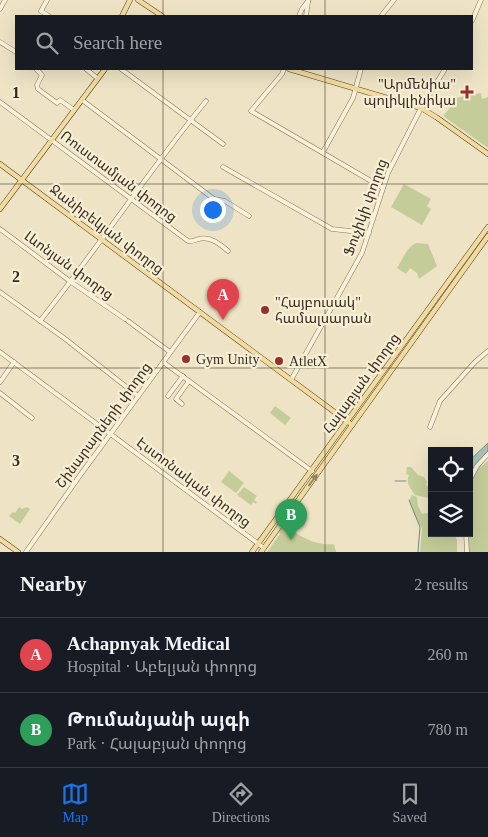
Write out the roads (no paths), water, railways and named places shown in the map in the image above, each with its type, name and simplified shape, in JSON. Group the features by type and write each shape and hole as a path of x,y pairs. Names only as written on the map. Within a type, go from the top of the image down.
{"main road":[{"path":"122,15 130,0"},
{"path":"138,0 160,15"},
{"path":"0,209 104,70"},
{"path":"293,70 421,108 488,153"},
{"name":"Ջանիբեկյան փողոց","path":"0,164 349,423"},
{"name":"Հալաբյան փողոց","path":"252,552 312,471 374,393 488,227"},
{"name":"Հալաբյան փողոց","path":"262,550 349,423 370,389 488,236"},
{"path":"370,389 371,393 374,393"},
{"path":"0,539 18,552"}],"street":[{"path":"0,9 5,0"},
{"path":"47,0 41,11 47,15"},
{"path":"382,15 394,0"},
{"path":"473,19 481,0"},
{"path":"299,15 309,1"},
{"path":"306,15 309,1"},
{"path":"0,42 15,51"},
{"path":"37,70 42,75 37,85 38,89 57,103 60,100 74,110"},
{"path":"87,70 98,78"},
{"path":"123,70 223,144"},
{"path":"284,70 251,111 383,188"},
{"path":"323,152 353,98 360,70"},
{"name":"Ֆուչիկի փողոց","path":"291,380 362,253 396,155 421,108 444,70"},
{"path":"82,100 214,199 225,201 249,216"},
{"path":"40,321 102,240 160,158 206,101"},
{"name":"Ռուստամյան փողոց","path":"0,102 188,241 201,238 214,240 228,251"},
{"path":"223,167 332,229 368,233"},
{"name":"Լևոնյան փողոց","path":"0,229 170,352"},
{"path":"0,292 138,396"},
{"name":"Շինարարների փողոց","path":"26,552 200,312"},
{"path":"430,427 440,401 475,362 488,351"},
{"name":"Էստոնական փողոց","path":"0,352 258,544 262,550"},
{"path":"0,382 14,362"},
{"path":"163,362 312,471"},
{"path":"168,396 183,376"},
{"path":"182,404 176,399 189,381"},
{"path":"0,393 32,418"},
{"path":"473,474 488,454"},
{"path":"466,537 467,552"}],"water":[{"path":"488,443 488,453 473,468 473,457"}],"waterway":[{"path":"395,481 406,481"},
{"path":"409,500 420,527 418,552"}],"place":[{"name":"\"Արմենիա\" պոլիկլինիկա","path":"467,92"},
{"name":"\"Հայբուսակ\" համալսարան","path":"265,310"},
{"name":"Achapnyak Medical","path":"223,320"},
{"name":"Gym Unity","path":"186,359"},
{"name":"AtletX","path":"279,361"},
{"name":"Թումանյանի այգի","path":"291,540"}]}
